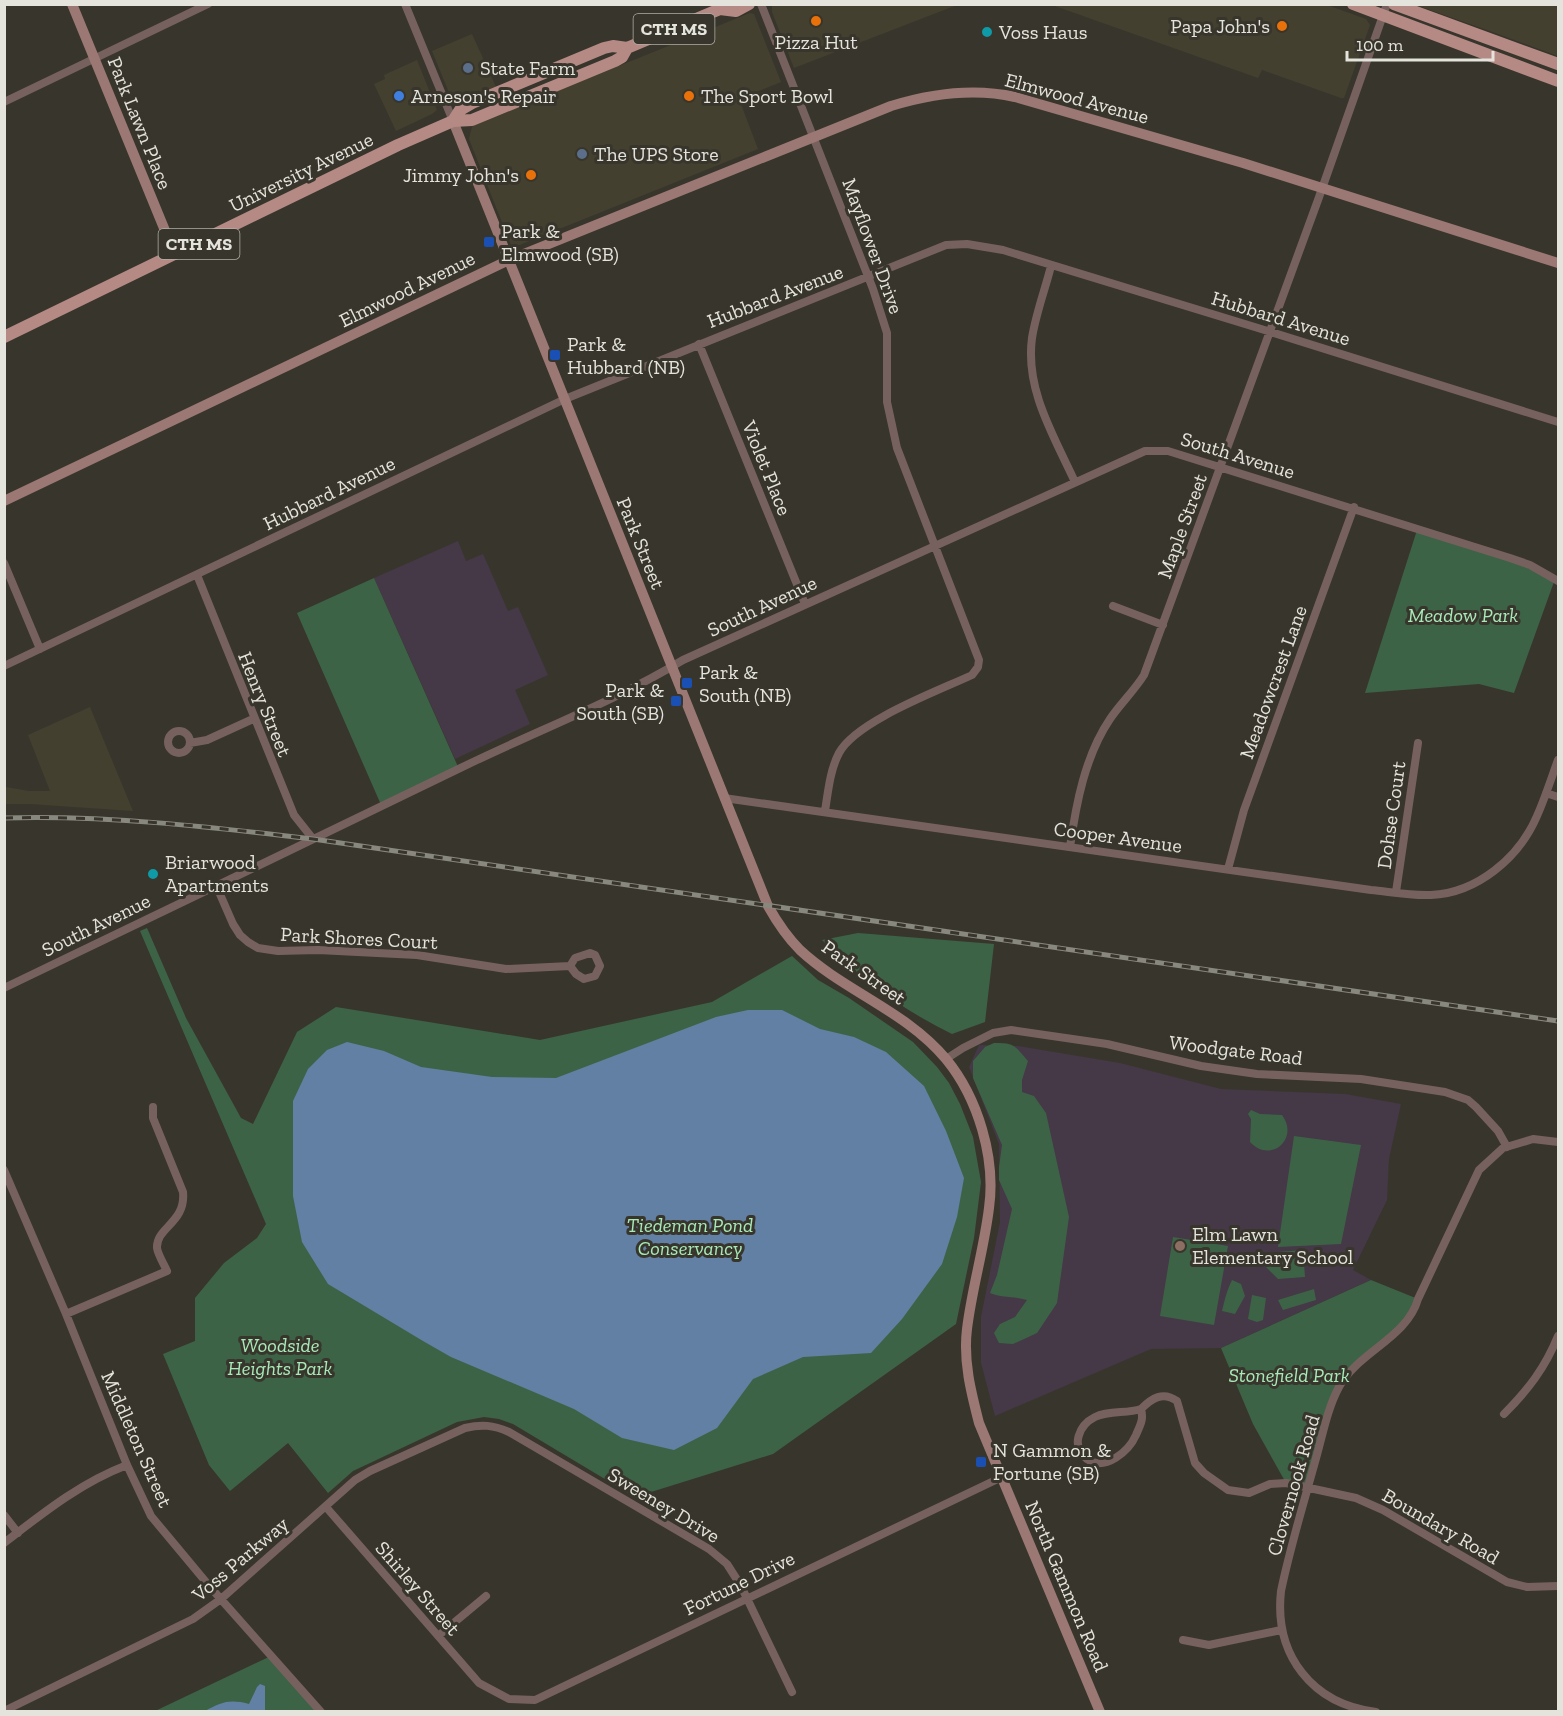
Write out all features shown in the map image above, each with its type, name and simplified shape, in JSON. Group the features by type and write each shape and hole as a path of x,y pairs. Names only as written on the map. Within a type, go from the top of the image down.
{"main road":[{"name":"University Avenue","path":"4,336 175,255 391,148 453,121 465,106 498,91 609,46 627,48 721,7 736,11 749,4"},
{"path":"1353,4 1385,11 1558,81"},
{"path":"1394,4 1558,64"}],"street":[{"name":"Park Lawn Place","path":"72,4 175,255"},
{"path":"4,102 208,4"},
{"name":"Park Street","path":"405,4 768,906 789,937 801,950 922,1035"},
{"name":"Mayflower Drive","path":"761,4 869,277 887,333 887,402 889,420 897,448 979,660 978,668 972,675 872,722 850,739 839,753 825,811"},
{"name":"Maple Street","path":"1070,847 1079,791 1094,751 1110,718 1134,691 1144,675 1222,466 1385,11"},
{"name":"Elmwood Avenue","path":"4,501 509,260 908,101 948,94 1002,94 1097,120 1558,263"},
{"name":"Hubbard Avenue","path":"4,666 564,399 946,245 957,244 1003,250 1558,422"},
{"path":"1051,266 1033,334 1031,353 1033,379 1044,416 1075,482"},
{"name":"Violet Place","path":"699,344 805,604"},
{"name":"South Avenue","path":"4,988 563,721 671,667 1145,451 1168,451 1354,507 1510,558 1558,581"},
{"name":"Meadowcrest Lane","path":"1228,869 1244,810 1354,507"},
{"path":"4,563 40,649"},
{"name":"Henry Street","path":"197,575 253,719 294,815 313,839"},
{"path":"1113,606 1163,625"},
{"path":"190,743 207,740 253,719"},
{"name":"Dohse Court","path":"1396,892 1418,743"},
{"name":"Cooper Avenue","path":"724,798 1416,895 1449,893 1477,882 1502,865 1537,818 1558,760"},
{"path":"1546,793 1558,797"},
{"name":"Park Shores Court","path":"216,885 237,929 248,942 258,948 278,951 318,950 417,955 506,969 570,966"},
{"name":"Woodgate Road","path":"946,1059 993,1033 1011,1030 1107,1044 1201,1066 1257,1074 1361,1079 1445,1092 1468,1100 1476,1107 1497,1130 1507,1147"},
{"name":"North Gammon Road","path":"922,1035 946,1059 974,1106 981,1126 989,1168 990,1205 967,1330 968,1372 979,1423 1100,1712"},
{"path":"66,1314 167,1270 158,1248 162,1234 183,1208 184,1200 183,1192 153,1118 153,1107"},
{"name":"Clovernook Road","path":"1376,1712 1348,1709 1327,1695 1300,1671 1292,1659 1281,1630 1279,1610 1281,1592 1326,1425 1339,1388 1353,1368 1408,1320 1476,1174 1488,1160 1507,1147 1533,1139 1558,1142"},
{"name":"Middleton Street","path":"4,1170 66,1314 127,1465 151,1516 220,1599 321,1712"},
{"path":"1504,1414 1527,1391 1550,1356 1558,1336"},
{"name":"Boundary Road","path":"1141,1409 1157,1396 1164,1395 1177,1401 1195,1463 1204,1473 1228,1490 1249,1493 1276,1483 1356,1498 1375,1505 1507,1581 1527,1587 1558,1586"},
{"path":"1141,1409 1143,1418 1128,1450 1102,1462 1089,1460 1084,1455 1080,1449 1079,1435 1089,1420 1105,1413 1131,1412 1141,1409"},
{"name":"Voss Parkway","path":"4,1711 176,1629 220,1599 356,1480 370,1471 465,1428 488,1425"},
{"name":"Sweeney Drive","path":"488,1425 509,1432 709,1550 727,1564 792,1692"},
{"path":"4,1543 75,1490 127,1465"},
{"name":"Fortune Drive","path":"488,1688 509,1699 535,1700 1002,1477"},
{"name":"Shirley Street","path":"326,1507 479,1683 488,1688"},
{"path":"4,1515 18,1533"},
{"path":"438,1636 486,1596"},
{"path":"1183,1640 1209,1645 1281,1630"}],"shaded area":[{"path":"772,4 957,5 794,68 772,12"},
{"path":"1052,5 1327,5 1366,19 1370,25 1344,98 1341,98 1262,70 1258,78"},
{"path":"1416,5 1558,5 1558,56 1487,30"},
{"path":"750,13 754,14 781,82 739,99 758,149 517,246 511,245 469,139 472,127"},
{"path":"472,34 496,87 459,101 450,95 432,51"},
{"path":"417,60 437,110 396,131 374,84 385,79 384,75"},
{"path":"458,541 466,561 483,554 508,611 518,607 548,675 515,690 530,724 455,759 374,578"},
{"path":"90,707 133,811 5,804 5,783 6,787 29,791 50,791 28,735"},
{"name":"Elm Lawn Elementary School","path":"979,1045 1018,1046 1120,1063 1221,1089 1345,1094 1401,1104 1389,1159 1387,1200 1353,1270 1371,1280 1221,1348 1151,1349 995,1416 981,1363 981,1317 1000,1222 999,1144 969,1067"}],"green space":[{"name":"Meadow Park","path":"1418,527 1453,538 1555,579 1514,693 1479,684 1365,693"},
{"path":"374,578 459,769 382,807 297,613"},
{"name":"Tiedeman Pond Conservancy","path":"147,928 186,1018 241,1118 253,1124 297,1032 336,1007 540,1040 712,1002 792,956 818,980 849,998 913,1042 937,1067 960,1104 973,1137 981,1182 974,1238 956,1324 773,1454 635,1497 513,1424 484,1417 457,1422 353,1471 328,1493 288,1443 230,1491 209,1465 163,1354 195,1341 195,1298 224,1263 257,1238 266,1224 140,931"},
{"path":"858,933 994,944 985,1022 952,1034 916,1015 883,993 851,968 822,940"},
{"path":"994,1043 1014,1046 1028,1061 1022,1080 1022,1092 1034,1096 1046,1113 1069,1217 1057,1303 1037,1333 1013,1344 999,1343 994,1333 1000,1324 1015,1317 1027,1300 990,1293 997,1275 1012,1209 999,1180 1002,1145 973,1078 973,1061 985,1047"},
{"path":"1251,1110 1260,1114 1282,1115 1287,1124 1287,1132 1280,1146 1266,1150 1250,1142 1251,1119 1248,1114"},
{"path":"1294,1136 1361,1145 1341,1244 1278,1247"},
{"path":"1173,1237 1228,1246 1214,1325 1160,1316"},
{"path":"1303,1250 1305,1277 1278,1279 1266,1267 1266,1259 1278,1258 1278,1252"},
{"path":"1232,1280 1241,1284 1245,1296 1235,1314 1222,1311"},
{"name":"Stonefield Park","path":"1371,1280 1418,1299 1415,1308 1339,1388 1308,1488 1286,1483 1253,1424 1221,1348"},
{"path":"1314,1289 1316,1300 1283,1310 1278,1300"},
{"path":"1252,1295 1266,1298 1263,1320 1257,1322 1248,1319"},
{"path":"271,1656 321,1712 153,1712"}],"water":[{"name":"Tiedeman Pond Conservancy","path":"748,1010 782,1010 820,1029 854,1037 886,1052 924,1086 946,1131 964,1178 957,1217 942,1264 902,1319 871,1353 803,1357 753,1379 717,1428 674,1450 622,1438 574,1409 451,1357 328,1284 302,1242 293,1196 293,1101 308,1069 327,1050 347,1042 384,1051 421,1067 492,1077 556,1078 716,1017"},
{"path":"260,1684 265,1686 265,1711 205,1711 226,1702 249,1704"}],"railway":[{"path":"4,818 120,820 313,839 1558,1021"}],"place":[{"name":"Pizza Hut","path":"816,21"},
{"name":"Papa John's","path":"1282,26"},
{"name":"Voss Haus","path":"987,32"},
{"name":"State Farm","path":"468,68"},
{"name":"Arneson's Repair","path":"399,96"},
{"name":"The Sport Bowl","path":"689,96"},
{"name":"The UPS Store","path":"582,154"},
{"name":"Jimmy John's","path":"531,175"},
{"name":"Park & Elmwood (SB)","path":"489,242"},
{"name":"Park & Hubbard (NB)","path":"555,355"},
{"name":"Park & South (NB)","path":"687,683"},
{"name":"Park & South (SB)","path":"676,701"},
{"name":"Briarwood Apartments","path":"153,874"},
{"name":"Elm Lawn Elementary School","path":"1180,1246"},
{"name":"N Gammon & Fortune (SB)","path":"981,1462"}],"park label":[{"name":"Woodside Heights Park","path":"280,1356"}]}
